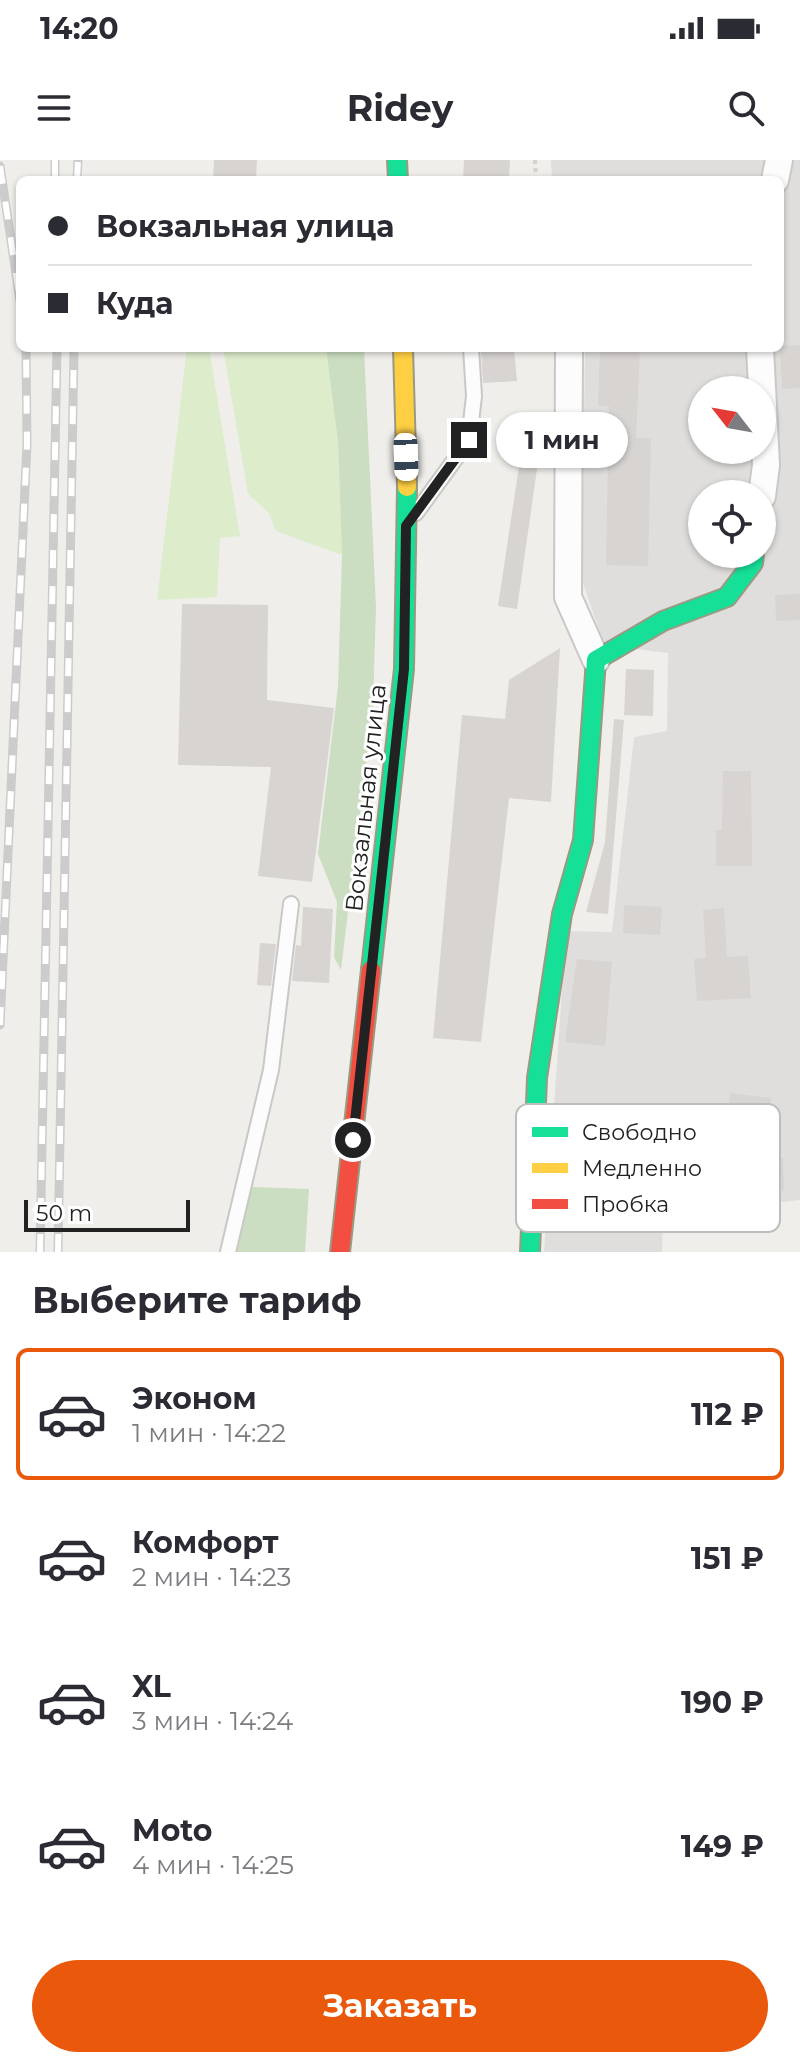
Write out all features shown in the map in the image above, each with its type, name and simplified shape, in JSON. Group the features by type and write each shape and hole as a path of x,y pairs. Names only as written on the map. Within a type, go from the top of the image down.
{"street":[{"name":"Вокзальная улица","path":"340,1252 404,669 406,526 403,352"},
{"path":"536,1104 537,1078 562,914 583,840 596,660 568,597 569,352"},
{"path":"760,352 764,480"},
{"path":"596,660 663,621 727,597 749,568"},
{"path":"530,1252 531,1232"}],"lane":[{"path":"406,526 469,440 474,396 471,352"},
{"path":"228,1252 271,1070 291,904"}],"shaded area":[{"path":"551,160 800,160 800,1200 780,1202 780,1104 554,1104 566,931 612,932 634,737 667,731 668,653 604,645 582,580 585,352 784,352 784,176 552,176"},
{"path":"545,1232 663,1232 662,1252 544,1252"}],"green space":[{"path":"187,352 210,352 240,536 220,538 217,597 157,600"},
{"path":"224,352 327,352 338,442 342,555 276,531 269,513 248,494"},
{"path":"327,352 364,352 376,607 373,705 341,970 334,957 337,902 318,854 338,686 342,555 338,442"},
{"path":"251,1187 309,1189 305,1252 227,1252 234,1197"}],"building":[{"path":"214,160 257,160 256,176 213,176"},
{"path":"464,160 510,160 509,176 463,176"},
{"path":"800,345 800,388 782,389 780,352 784,352 784,346"},
{"path":"481,352 514,352 517,381 483,383"},
{"path":"600,352 640,352 636,438 651,438 648,566 606,565 609,406 598,406"},
{"path":"522,446 540,448 517,609 498,606"},
{"path":"800,594 800,620 776,621 775,595"},
{"path":"182,604 268,605 267,700 334,708 312,882 258,876 271,767 178,765"},
{"path":"560,648 551,802 509,798 481,1042 433,1038 462,715 505,719 509,680"},
{"path":"626,669 654,670 653,716 624,715"},
{"path":"614,719 624,720 608,914 586,912 605,842"},
{"path":"723,771 751,771 752,866 716,866 716,830 722,830"},
{"path":"624,905 662,907 660,935 623,933"},
{"path":"303,907 333,909 329,983 292,981 296,945 301,946"},
{"path":"724,908 727,957 748,956 751,998 697,1001 694,959 706,958 703,910"},
{"path":"260,943 276,944 271,986 257,985"},
{"path":"577,959 612,962 605,1046 565,1042"},
{"path":"730,1093 771,1098 770,1104 729,1104"},
{"path":"780,1158 783,1158 784,1191 780,1191"}],"railway":[{"path":"55,160 55,176"},
{"path":"77,176 78,160"},
{"path":"0,166 16,274"},
{"path":"0,1025 27,444 26,352"},
{"path":"40,1252 57,352"},
{"path":"58,1252 74,352"}],"traffic: fast":[{"path":"397,160 398,176"},
{"path":"371,970 404,669 407,487"},
{"path":"536,1104 537,1078 562,914 583,840 596,660 663,621 727,597 749,568"},
{"path":"530,1252 531,1232"}],"traffic: slow":[{"path":"403,352 407,487"}],"traffic: jam":[{"path":"340,1252 371,970"}],"route":[{"path":"353,1140 404,669 406,526 469,440"}]}
